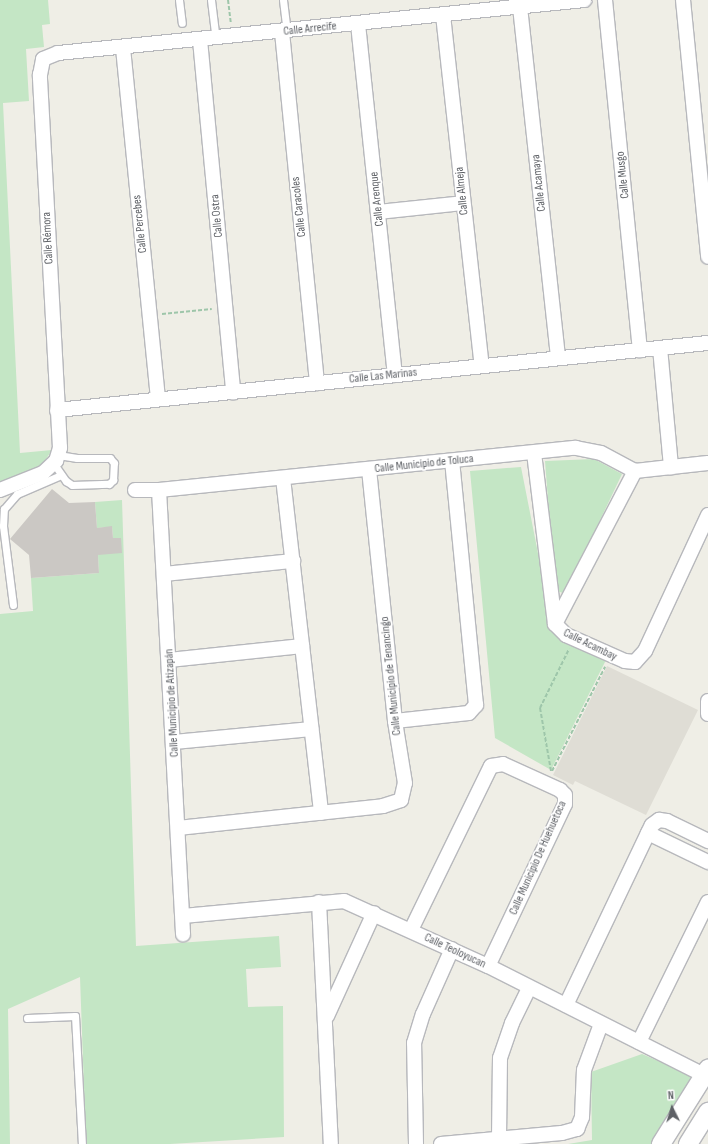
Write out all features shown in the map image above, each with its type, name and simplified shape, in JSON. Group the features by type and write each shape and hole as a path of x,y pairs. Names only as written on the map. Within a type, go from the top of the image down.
{"street":[{"name":"Calle Arrecife","path":"40,66 49,55 58,53 123,48 358,24 556,1 584,0"},
{"name":"Calle Musgo","path":"605,0 640,350"},
{"path":"683,0 708,257"},
{"name":"Calle Acamaya","path":"525,5 558,358"},
{"name":"Calle Almeja","path":"443,15 482,366"},
{"name":"Calle Arenque","path":"358,24 395,375"},
{"name":"Calle Caracoles","path":"285,31 317,383"},
{"name":"Calle Ostra","path":"200,40 233,392"},
{"name":"Calle Percebes","path":"123,48 158,399"},
{"name":"Calle Rémora","path":"40,66 57,410 57,465"},
{"path":"378,212 463,203"},
{"name":"Calle Las Marinas","path":"57,410 708,343"},
{"path":"660,348 670,467"},
{"name":"Calle Municipio de Toluca","path":"135,490 159,490 534,453 589,449 635,471"},
{"path":"534,453 555,624"},
{"path":"395,721 469,712 474,710 476,698 452,461"},
{"path":"635,471 708,463"},
{"path":"0,490 43,473 57,465"},
{"name":"Calle Municipio de Tenancingo","path":"321,813 383,806 401,800 405,782 395,721 369,469"},
{"name":"Calle Acambay","path":"635,471 555,624 559,630 573,639 630,663 640,658 708,515"},
{"path":"178,828 321,813 283,478"},
{"name":"Calle Municipio de Atizapán","path":"159,490 174,742 183,934"},
{"path":"164,574 293,561"},
{"path":"169,660 302,646"},
{"path":"708,701 708,714"},
{"path":"174,742 311,729"},
{"name":"Calle Municipio De Huehuetoca","path":"411,930 491,766 503,764 548,778 564,792 565,804 488,966"},
{"path":"566,1005 648,833 655,822 664,821 708,841"},
{"path":"648,833 708,862"},
{"name":"Calle Teoloyucan","path":"183,916 319,902 344,901 374,913 488,966 601,1024 707,1074"},
{"path":"319,902 326,1018 331,1144"},
{"path":"638,1042 708,902"},
{"path":"326,1018 374,913"},
{"path":"416,1144 414,1043 423,1014 452,949"},
{"path":"499,1139 500,1058 512,1023 529,988"},
{"path":"441,1144 572,1132 581,1124 584,1070 601,1024"},
{"path":"661,1144 707,1074"},
{"path":"688,1144 708,1112"}],"lane":[{"path":"179,0 182,23"},
{"path":"211,0 216,38"},
{"path":"283,0 285,31"},
{"path":"12,605 2,526 4,508 17,494 57,465 77,458 106,457 114,464 114,480 109,484 72,485 57,465"},
{"path":"27,1018 75,1016 82,1144"}],"path":[{"path":"228,0 232,36"},
{"path":"149,316 225,308"},
{"path":"548,778 540,708 573,639"},
{"path":"548,778 611,655"}],"shaded area":[{"path":"607,666 698,710 646,815 575,781 573,785 553,775"}],"green space":[{"path":"0,0 48,0 50,24 42,25 44,47 26,49 29,101 3,103 20,453 52,450 42,465 0,484"},
{"path":"594,459 622,474 565,594 555,590 545,461"},
{"path":"521,467 550,614 567,640 606,660 551,770 495,738 470,471"},
{"path":"122,500 136,946 279,936 281,967 246,969 248,1007 283,1006 284,1137 170,1144 86,1144 80,977 8,1009 10,1144 0,1144 0,614 33,611 31,578 99,573 98,555 121,538 113,538 112,527 97,528 95,502"},
{"path":"642,1054 691,1075 694,1084 653,1144 568,1144 592,1140 591,1072"}],"building":[{"path":"52,489 69,503 95,502 97,528 112,526 113,538 121,538 122,553 98,555 99,573 31,578 29,555 10,539"}]}
